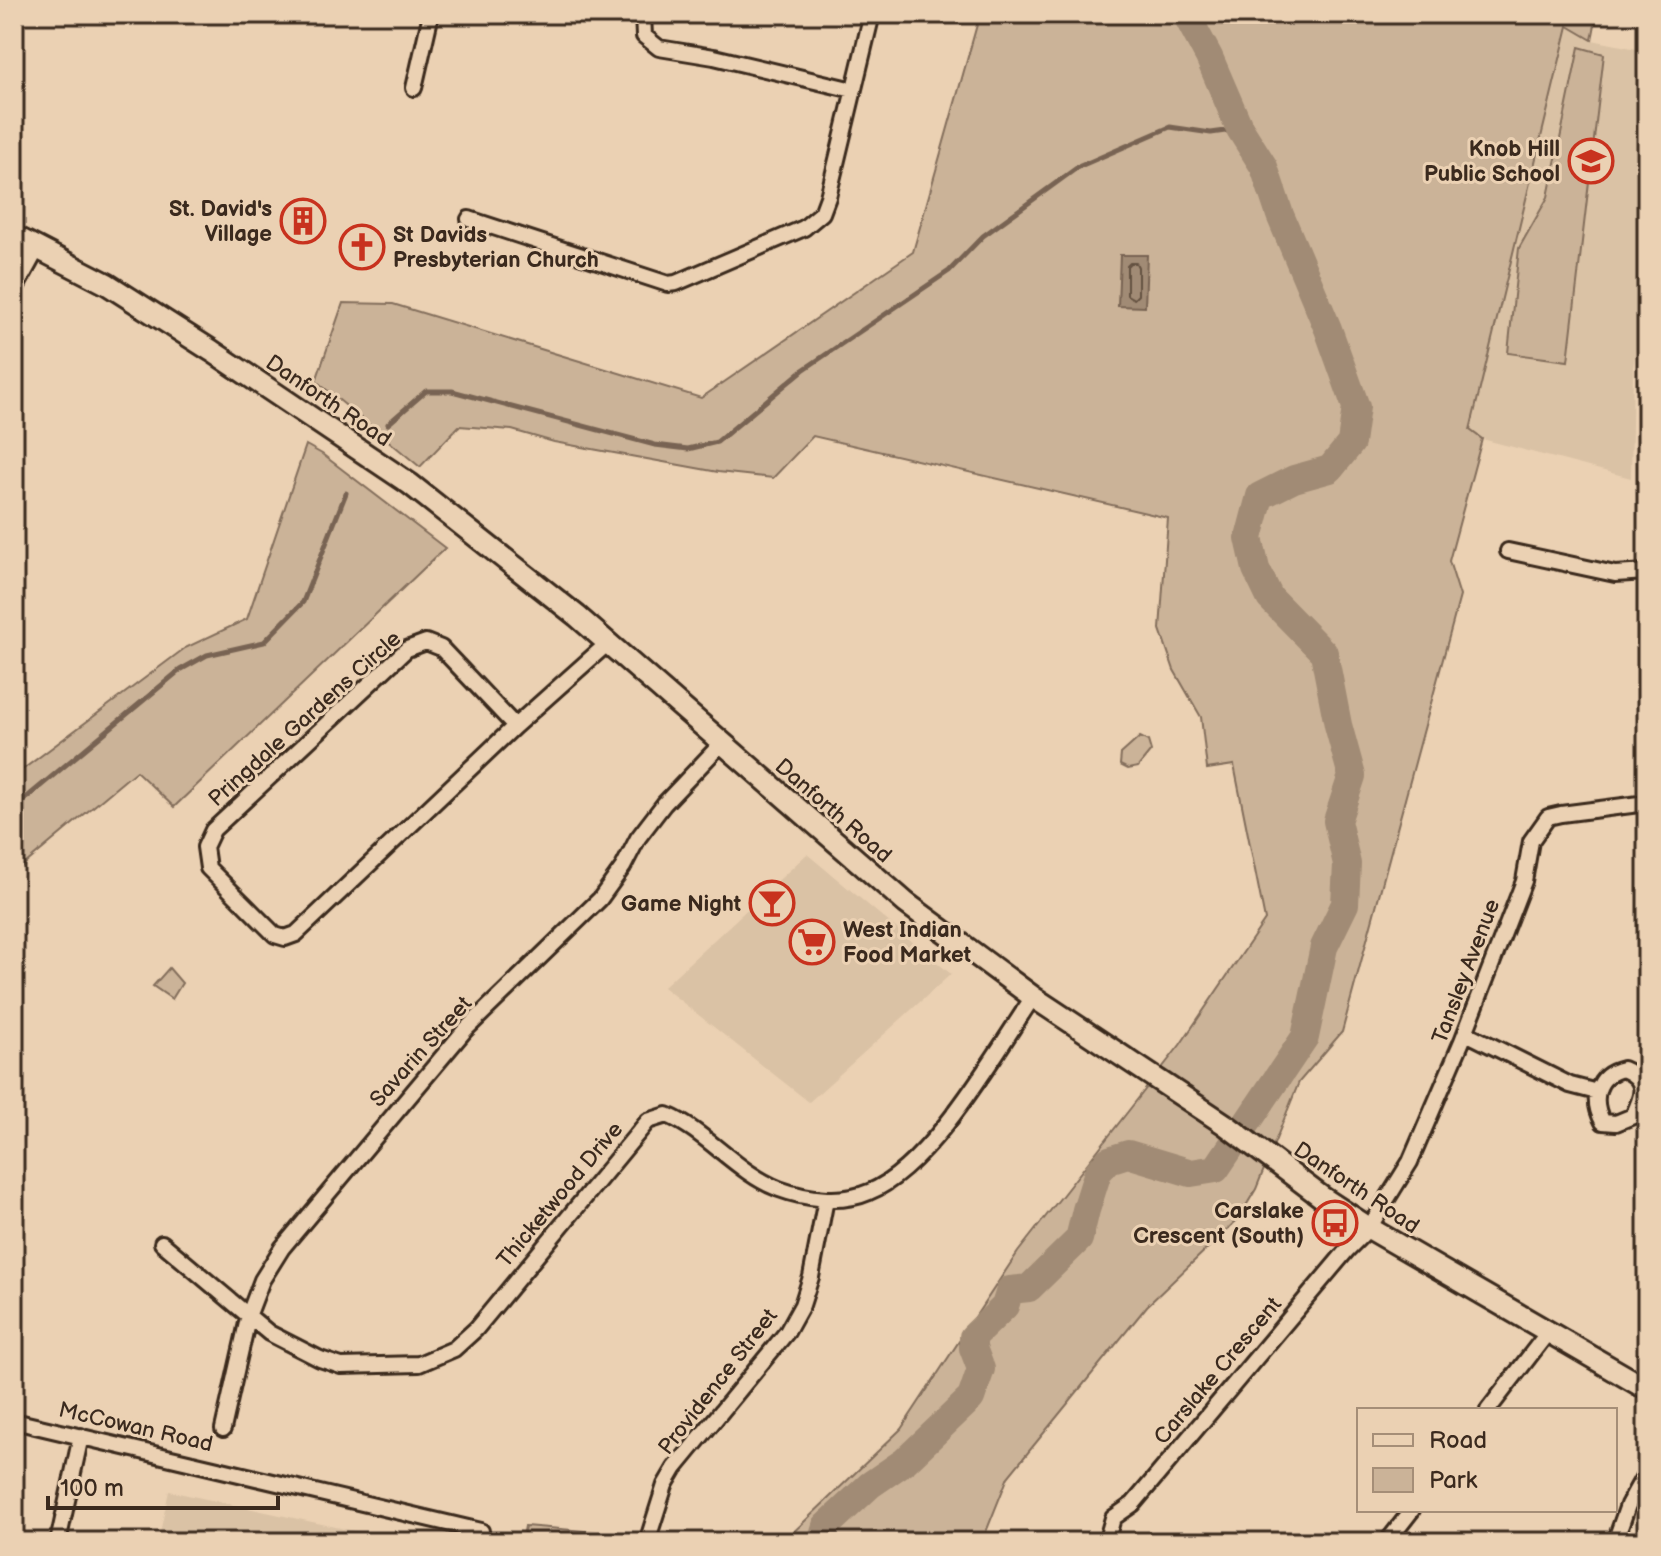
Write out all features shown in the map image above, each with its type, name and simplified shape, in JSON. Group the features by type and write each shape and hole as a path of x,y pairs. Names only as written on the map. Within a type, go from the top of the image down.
{"main road":[{"name":"Danforth Road","path":"14,236 107,284 410,484 539,584 906,903 1033,997 1226,1125 1323,1198 1369,1228 1647,1389"}],"street":[{"path":"414,88 431,14"},
{"path":"643,14 644,36 659,48 714,57 853,90"},
{"path":"469,219 650,278 676,283 804,228 818,219 828,197 872,14"},
{"path":"14,287 36,247"},
{"path":"1508,551 1615,574 1647,572"},
{"name":"Pringdale Gardens Circle","path":"515,726 441,648 426,642 407,649 213,830 205,847 208,868 271,932 285,938 293,935 608,643"},
{"name":"Savarin Street","path":"223,1429 249,1314 262,1280 282,1248 465,1030 600,899 623,867 638,838 664,804 721,744"},
{"name":"Tansley Avenue","path":"1369,1228 1410,1162 1466,1033 1524,881 1531,841 1540,825 1548,817 1561,814 1647,803"},
{"name":"Thicketwood Drive","path":"162,1243 269,1333 320,1359 341,1366 402,1365 435,1359 454,1349 476,1329 648,1121 667,1115 685,1122 709,1144 777,1188 826,1199 868,1193 891,1180 935,1139 1033,997"},
{"path":"1466,1033 1570,1085 1597,1092"},
{"name":"Providence Street","path":"647,1542 665,1485 675,1468 787,1332 802,1305 811,1277 826,1199"},
{"name":"Carslake Crescent","path":"1112,1542 1109,1532 1113,1518 1133,1504 1347,1250 1369,1228"},
{"path":"1490,1408 1549,1331"},
{"name":"McCowan Road","path":"14,1421 481,1531"},
{"path":"58,1542 81,1436"},
{"path":"1615,1542 1628,1505 1647,1471"},
{"path":"1387,1542 1410,1512"}],"shaded area":[{"name":"Knob Hill Public School","path":"1568,25 1592,40 1647,51 1647,270 1633,369 1631,478 1482,439 1470,430"},
{"path":"807,854 951,974 809,1102 663,987"},
{"path":"169,1491 405,1542 158,1542"}],"green space":[{"path":"980,14 1597,14 1592,40 1568,26 1470,430 1482,439 1449,561 1460,596 1342,1032 1299,1082 1256,1189 1238,1219 1147,1306 1008,1477 982,1542 783,1542 901,1429 1018,1252 1180,1045 1265,920 1234,765 1207,769 1201,717 1174,670 1160,629 1168,518 813,436 773,478 718,472 554,442 512,430 459,426 420,467 316,381 343,303 393,304 701,398 913,252"},
{"path":"1579,47 1604,54 1568,361 1508,353 1519,248 1548,197"},
{"path":"306,445 445,548 174,807 136,771 14,873 14,776 185,648 247,619"},
{"path":"1140,737 1148,741 1151,751 1138,767 1128,769 1120,765 1121,754"},
{"path":"169,968 182,983 172,999 153,986"},
{"path":"525,1526 715,1542 522,1542"}],"water":[{"path":"1120,255 1147,255 1145,307 1118,306"}],"waterway":[{"path":"821,1542 826,1526 870,1485 905,1461 971,1398 981,1369 973,1348 973,1337 1005,1306 1010,1290 1029,1288 1079,1239 1098,1172 1109,1160 1128,1154 1191,1173 1216,1169 1305,1037 1324,947 1345,904 1347,864 1337,821 1352,776 1324,653 1270,598 1256,569 1249,538 1260,496 1294,479 1330,469 1351,443 1356,407 1264,167 1240,129 1209,57 1186,14"},
{"path":"388,424 426,391 452,391 655,445 688,449 717,442 803,370 949,271 983,236 1078,167 1170,127 1211,133 1240,129"},
{"path":"14,808 180,670 207,655 264,642 303,602 346,493"}],"place":[{"name":"Knob Hill Public School","path":"1591,161"},
{"name":"St. David's Village","path":"303,221"},
{"name":"St Davids Presbyterian Church","path":"362,247"},
{"name":"Game Night","path":"772,903"},
{"name":"West Indian Food Market","path":"812,942"},
{"name":"Carslake Crescent (South)","path":"1335,1223"}]}
